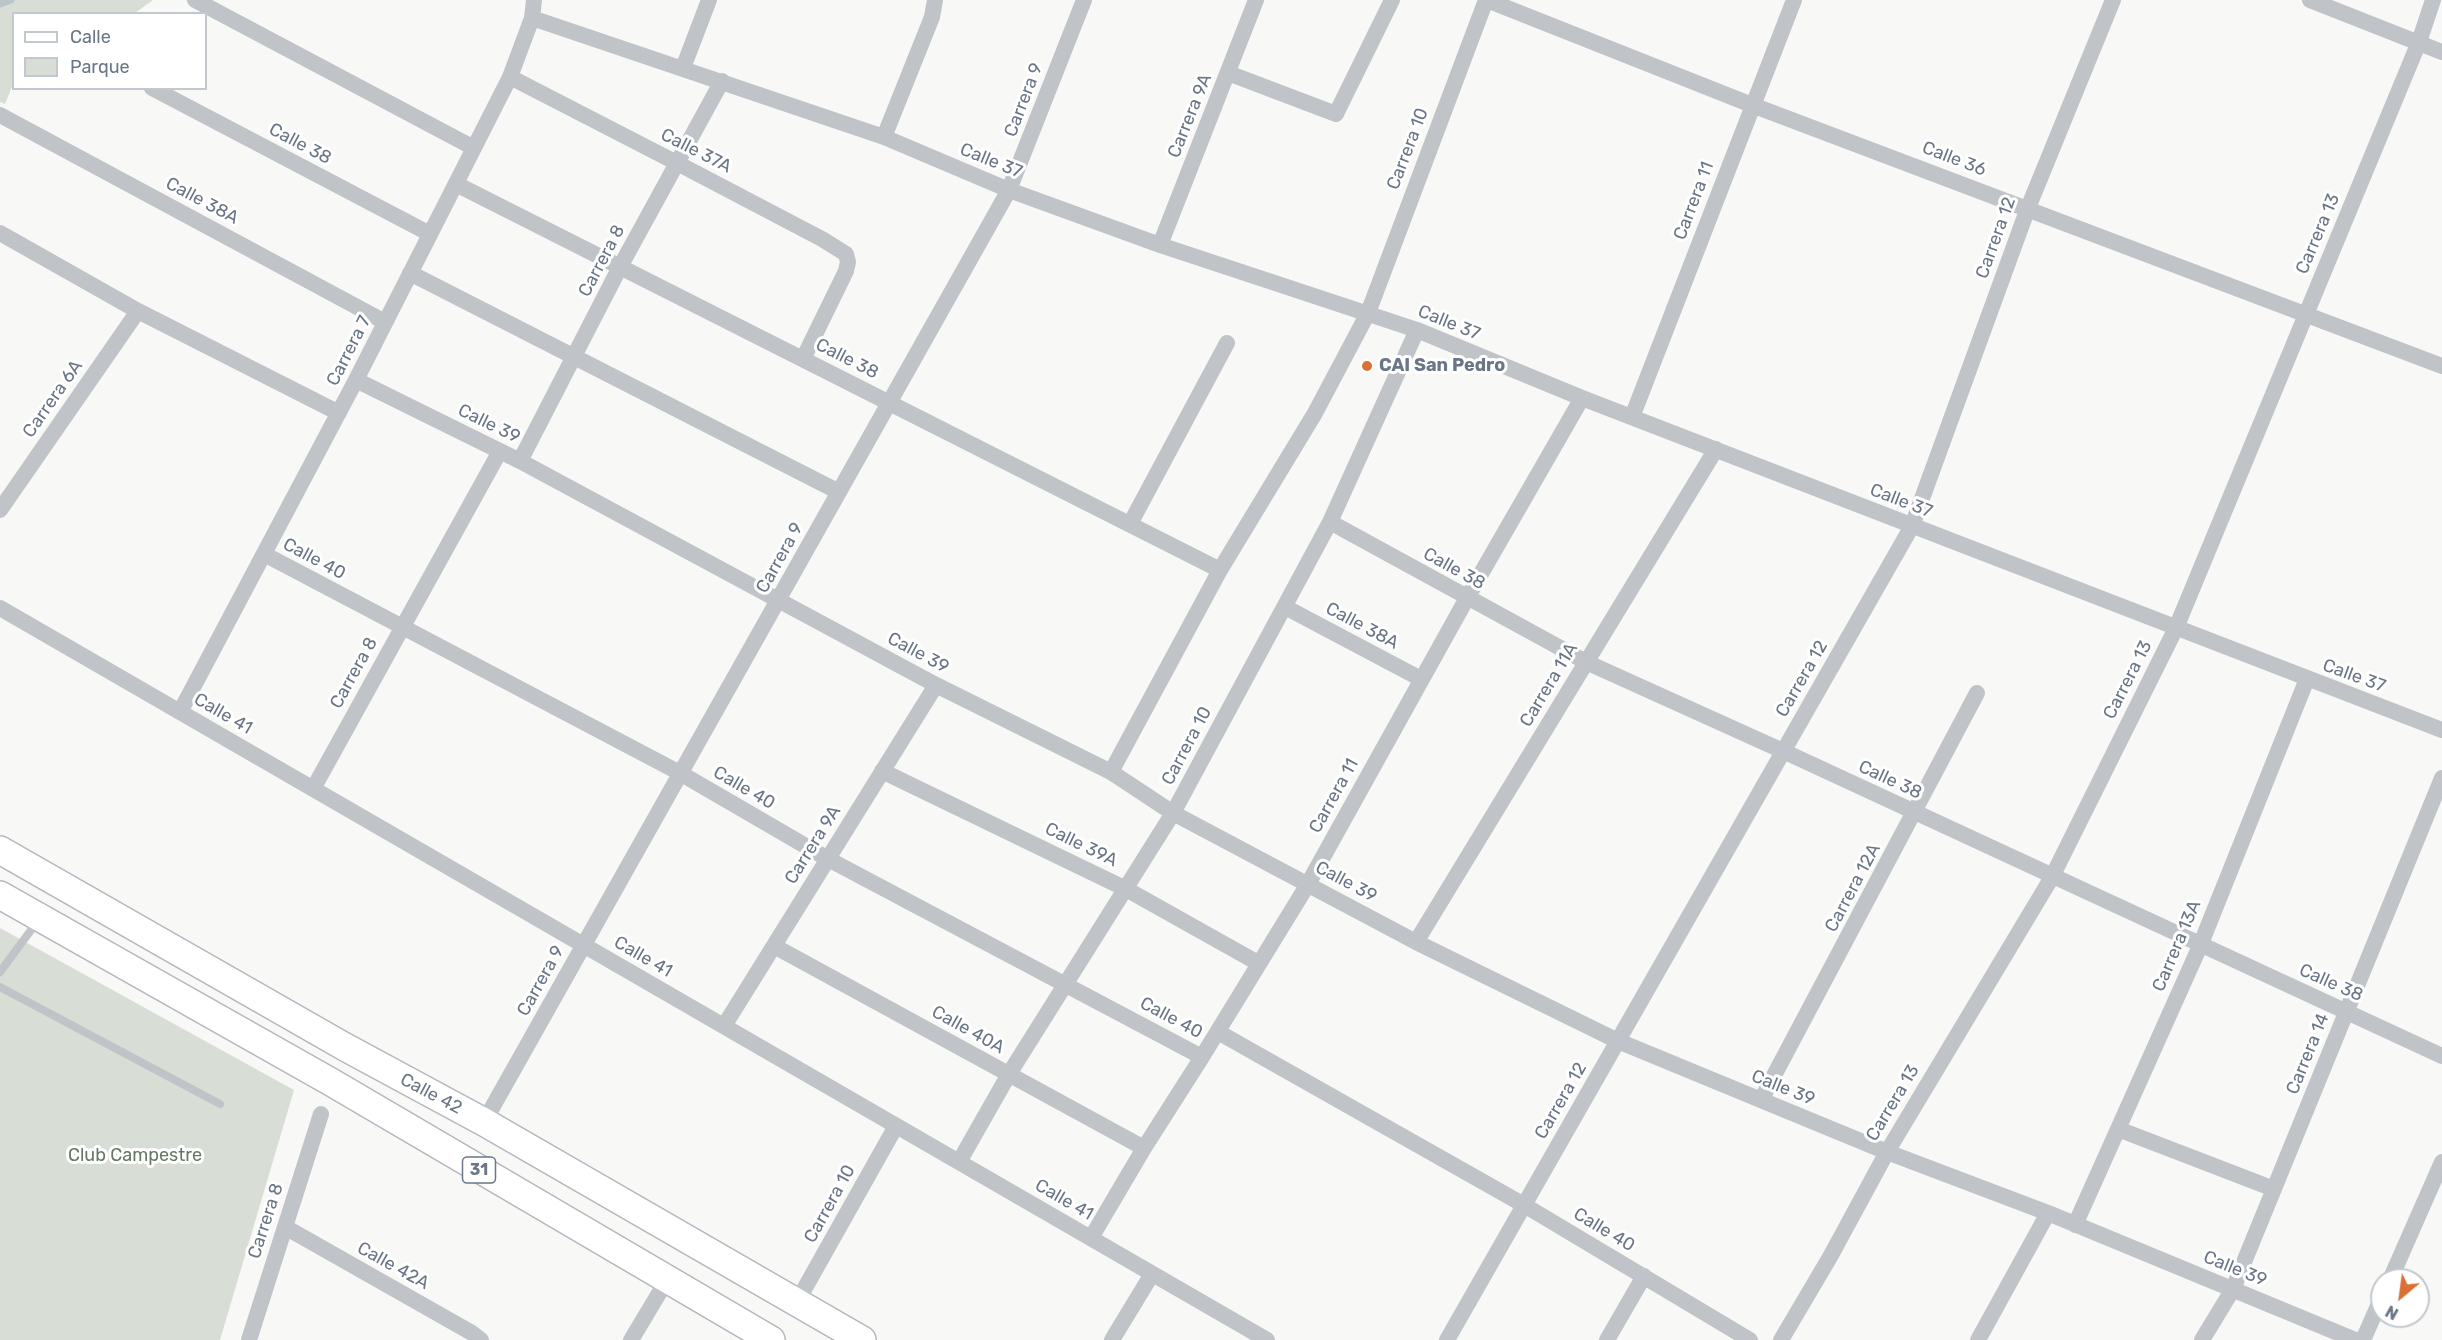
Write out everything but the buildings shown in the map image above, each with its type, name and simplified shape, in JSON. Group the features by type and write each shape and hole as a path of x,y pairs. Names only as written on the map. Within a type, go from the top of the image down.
{"main road":[{"name":"Calle 42","path":"0,850 334,1042 484,1122 862,1340"},
{"name":"31","path":"0,895 331,1082 771,1340"}],"street":[{"path":"195,0 474,148"},
{"name":"Carrera 7","path":"180,712 339,413 510,77 532,18 534,0"},
{"path":"683,68 709,0"},
{"path":"884,138 932,17 934,0"},
{"name":"Carrera 9","path":"484,1122 1009,190 1084,0"},
{"name":"Carrera 9A","path":"1160,246 1256,0"},
{"path":"1228,73 1336,114 1392,0"},
{"name":"Calle 36","path":"1486,0 1752,105 2442,366"},
{"name":"Carrera 10","path":"1111,772 1220,570 1315,413 1368,313 1486,0"},
{"name":"Carrera 11","path":"1632,417 1794,0"},
{"name":"Carrera 12","path":"1447,1340 1912,526 2028,208 2113,0"},
{"path":"2310,0 2442,52"},
{"name":"Carrera 13","path":"1781,1340 1830,1257 1887,1152 2052,877 2176,628 2419,42 2433,0"},
{"name":"Calle 37","path":"532,18 884,138 1009,190 1160,246 1417,330 1582,398 2442,730"},
{"name":"Calle 37A","path":"510,77 846,254 848,262 846,271 803,358"},
{"name":"Carrera 8","path":"520,461 620,267 722,81"},
{"name":"Calle 38","path":"156,90 430,234"},
{"name":"Calle 38A","path":"0,115 385,322"},
{"name":"Calle 38","path":"456,184 1220,570"},
{"path":"0,233 138,311 339,413"},
{"path":"410,273 839,492"},
{"name":"Carrera 6A","path":"0,510 138,311"},
{"name":"Carrera 10","path":"958,1162 1009,1074 1173,813 1330,522 1417,330"},
{"path":"1130,524 1227,343"},
{"name":"Calle 39","path":"356,380 520,461 936,685 1111,772 1173,813 1416,942 1618,1041 1887,1152 2048,1213 2355,1340"},
{"name":"Carrera 11","path":"1091,1238 1144,1148 1308,884 1421,679 1582,398"},
{"name":"Carrera 11A","path":"1416,942 1716,449"},
{"name":"Carrera 8","path":"313,789 500,451"},
{"name":"Calle 38","path":"1330,522 1586,662 1784,751 2200,946 2442,1056"},
{"name":"Calle 40","path":"264,554 680,773 828,859 1202,1057"},
{"name":"Calle 38A","path":"1285,607 1421,679"},
{"name":"Calle 41","path":"0,608 1267,1340"},
{"name":"Carrera 13A","path":"2076,1225 2200,946 2307,679"},
{"name":"Carrera 9A","path":"724,1026 936,685"},
{"name":"Carrera 12A","path":"1761,1100 1977,693"},
{"name":"Calle 39A","path":"882,771 1126,889 1258,963"},
{"name":"Carrera 14","path":"2202,1340 2233,1289 2442,778"},
{"name":"Calle 40A","path":"774,946 1144,1148"},
{"name":"Calle 40","path":"1218,1032 1524,1205 1750,1340"},
{"name":"Carrera 8","path":"249,1340 321,1114"},
{"name":"Carrera 10","path":"797,1302 896,1126"},
{"path":"2118,1129 2274,1189"},
{"path":"2395,1268 2442,1162"},
{"path":"1978,1340 2048,1213"},
{"name":"Calle 42A","path":"285,1227 481,1340"},
{"path":"1112,1340 1152,1274"},
{"path":"1607,1340 1644,1276"},
{"path":"631,1340 667,1280"},
{"path":"2363,1340 2370,1324"}],"lane":[{"path":"0,972 40,918"},
{"path":"0,987 220,1104"}],"green space":[{"path":"0,0 153,0 136,12 12,12 12,86 5,104 0,102"},
{"name":"Club Campestre","path":"0,928 294,1090 220,1340 0,1340"}],"waterway":[{"path":"0,4 11,0"}],"place":[{"name":"CAI San Pedro","path":"1367,366"}]}
